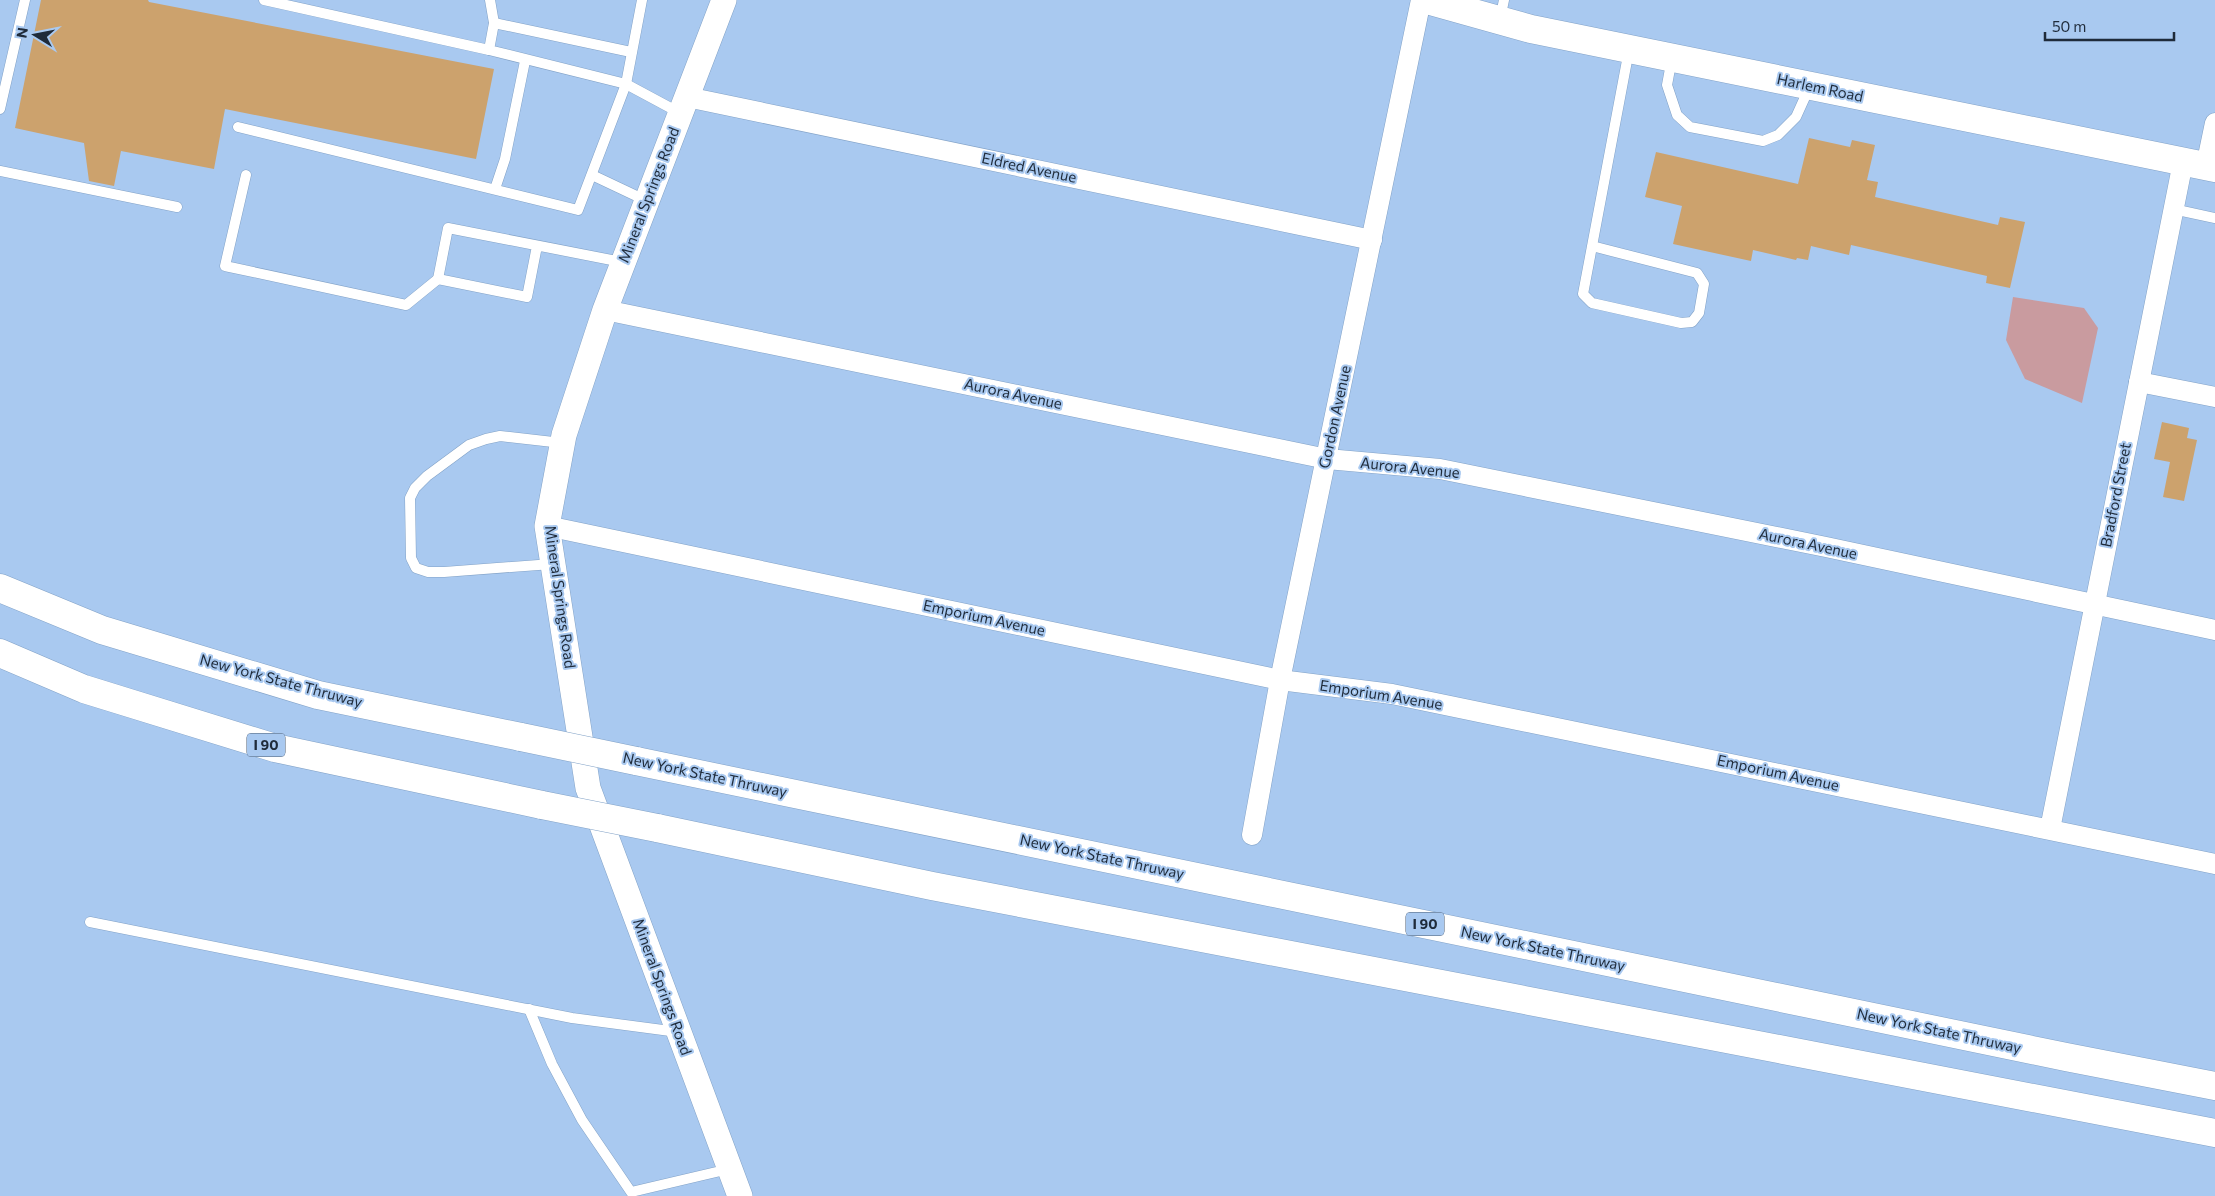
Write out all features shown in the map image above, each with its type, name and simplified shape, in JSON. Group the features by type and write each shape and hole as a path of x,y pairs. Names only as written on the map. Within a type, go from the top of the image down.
{"main road":[{"name":"Harlem Road","path":"1435,1 1502,10 1531,29 2201,165"},
{"name":"New York State Thruway","path":"0,588 102,630 318,695 2027,1049 2215,1086"},
{"name":"I 90","path":"0,653 84,689 275,748 932,886 2215,1133"}],"street":[{"name":"Mineral Springs Road","path":"724,0 605,310 563,443 547,526 588,788 740,1196"},
{"name":"Gordon Avenue","path":"1252,835 1280,680 1372,240 1435,1"},
{"name":"Eldred Avenue","path":"684,106 1372,240"},
{"name":"Bradford Street","path":"2050,829 2173,209 2201,165 2215,123"},
{"name":"Aurora Avenue","path":"605,310 1326,460 1440,469 2215,630"},
{"path":"2139,382 2215,397"},
{"name":"Emporium Avenue","path":"547,526 1280,680 1392,694 2215,864"}],"lane":[{"path":"0,109 25,0"},
{"path":"264,0 489,50 525,61 626,84 684,106"},
{"path":"489,50 494,23 490,0"},
{"path":"238,128 578,210 626,84 642,0"},
{"path":"494,23 631,52"},
{"path":"1592,246 1697,273 1704,284 1699,313 1692,322 1681,323 1592,303 1583,294 1592,246 1629,49"},
{"path":"1672,58 1667,85 1677,115 1690,127 1764,141 1778,135 1796,117 1810,86"},
{"path":"495,189 505,159 525,61"},
{"path":"0,171 177,207"},
{"path":"246,175 226,266 406,305 438,279 448,228 623,263"},
{"path":"592,175 647,201"},
{"path":"2173,209 2215,218"},
{"path":"438,279 527,297 537,246"},
{"path":"553,564 444,572 428,572 416,568 411,558 410,498 415,488 427,476 469,445 500,436 563,443"},
{"path":"90,922 529,1010 572,1018 679,1032"},
{"path":"529,1010 552,1064 582,1120 631,1192 730,1169"}],"shaded area":[{"path":"2013,297 2084,308 2098,328 2082,403 2025,379 2006,340"}],"building":[{"path":"41,0 148,0 149,2 494,69 476,159 225,109 214,169 121,151 114,186 89,181 84,143 15,128"},
{"path":"1809,138 1850,147 1852,140 1875,145 1867,180 1878,182 1875,197 1998,225 2000,217 2025,222 2010,288 1986,283 1987,276 1851,245 1849,255 1811,246 1808,260 1797,258 1796,260 1753,250 1751,261 1673,244 1682,206 1645,197 1656,152 1798,184"},
{"path":"2162,422 2189,428 2187,438 2197,440 2184,501 2163,497 2170,462 2154,459"}]}
